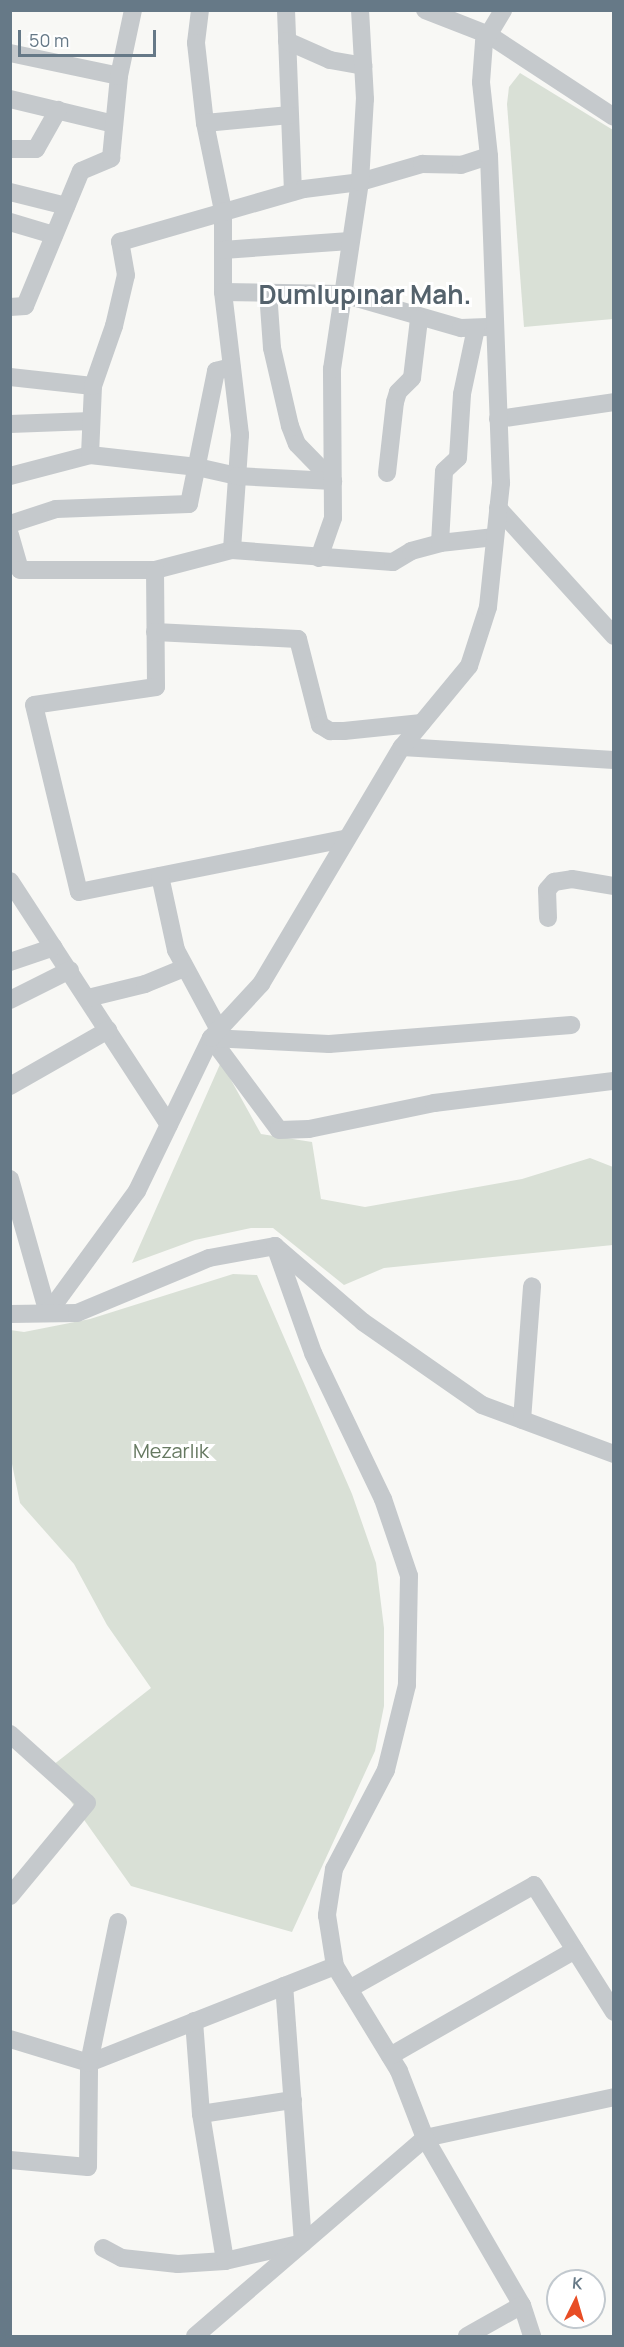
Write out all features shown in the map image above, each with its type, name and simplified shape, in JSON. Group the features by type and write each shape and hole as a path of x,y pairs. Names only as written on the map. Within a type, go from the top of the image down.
{"street":[{"path":"10,307 25,306 81,171 111,158 119,76 133,10"},
{"path":"200,10 196,43 205,123 223,212 223,292 240,435 232,550"},
{"path":"286,10 293,192"},
{"path":"319,558 333,518 332,369 360,182 363,66 360,10"},
{"path":"425,10 489,34 614,117"},
{"path":"48,1313 137,1191 215,1034 261,984 345,839 402,747 469,666 488,607 498,507 498,419 485,328 489,156 481,82 484,42 503,10"},
{"path":"287,41 330,60 363,66"},
{"path":"10,53 119,76"},
{"path":"10,99 114,124"},
{"path":"10,149 36,149 58,110"},
{"path":"205,123 290,115"},
{"path":"90,455 93,386 114,326 126,275 120,242 293,192 360,182 422,164 461,165 489,156"},
{"path":"10,192 66,206"},
{"path":"10,222 54,235"},
{"path":"223,250 350,241"},
{"path":"223,292 343,294 385,303 419,319 485,328"},
{"path":"268,292 272,348 290,426 297,444 333,481"},
{"path":"387,473 395,402 398,392 412,378 419,319"},
{"path":"440,543 444,471 458,458 462,394 485,328"},
{"path":"10,524 56,509 189,504 216,371 231,368"},
{"path":"10,377 93,386"},
{"path":"498,419 614,402"},
{"path":"10,424 91,421"},
{"path":"10,476 90,455 197,467 237,476 333,481"},
{"path":"498,507 614,636"},
{"path":"12,547 20,570 155,570 232,550 393,562 411,551 440,543 495,537"},
{"path":"155,570 156,687 34,705 79,892 345,839"},
{"path":"155,632 298,639 320,725 330,731 344,731 422,723"},
{"path":"402,747 614,760"},
{"path":"160,876 176,950 184,969 215,1034 279,1130 309,1129 456,1100 614,1081"},
{"path":"548,918 547,890 554,882 572,879 614,886"},
{"path":"14,892 70,970 169,1125"},
{"path":"10,962 54,947"},
{"path":"88,998 145,984 184,969"},
{"path":"10,1000 70,970"},
{"path":"215,1034 329,1044 571,1025"},
{"path":"10,1086 108,1030"},
{"path":"10,1179 48,1313"},
{"path":"10,1314 77,1312 209,1258 275,1246"},
{"path":"275,1246 363,1322 482,1405 614,1454"},
{"path":"275,1246 313,1353 382,1499 409,1576 407,1685 386,1770 334,1869 327,1915 335,1966 390,2055 425,2138 522,2305 532,2337"},
{"path":"522,1420 532,1286"},
{"path":"10,1734 87,1803 10,1896"},
{"path":"349,1989 534,1885 614,2012"},
{"path":"10,2160 88,2167 88,2063 118,1922"},
{"path":"390,2055 575,1950"},
{"path":"10,2039 88,2063 335,1966"},
{"path":"284,1986 303,2244"},
{"path":"194,2021 201,2115 225,2261"},
{"path":"195,2337 425,2138 614,2097"},
{"path":"201,2115 293,2100"},
{"path":"103,2248 122,2258 142,2262 178,2264 225,2261 303,2244"},
{"path":"467,2337 522,2305"}],"green space":[{"path":"520,73 613,130 613,319 524,327 507,104 509,87"},
{"path":"221,1062 261,1134 312,1142 321,1199 365,1207 522,1179 590,1158 613,1167 613,1245 384,1268 344,1285 273,1228 251,1228 195,1240 132,1263"},
{"name":"Mezarlık","path":"233,1274 257,1275 352,1494 376,1563 384,1628 384,1706 375,1751 292,1932 131,1886 48,1769 151,1688 107,1625 74,1564 20,1503 11,1459 10,1330 24,1332 90,1319"}],"district":[{"name":"Dumlupınar Mah.","path":"365,295"}]}
